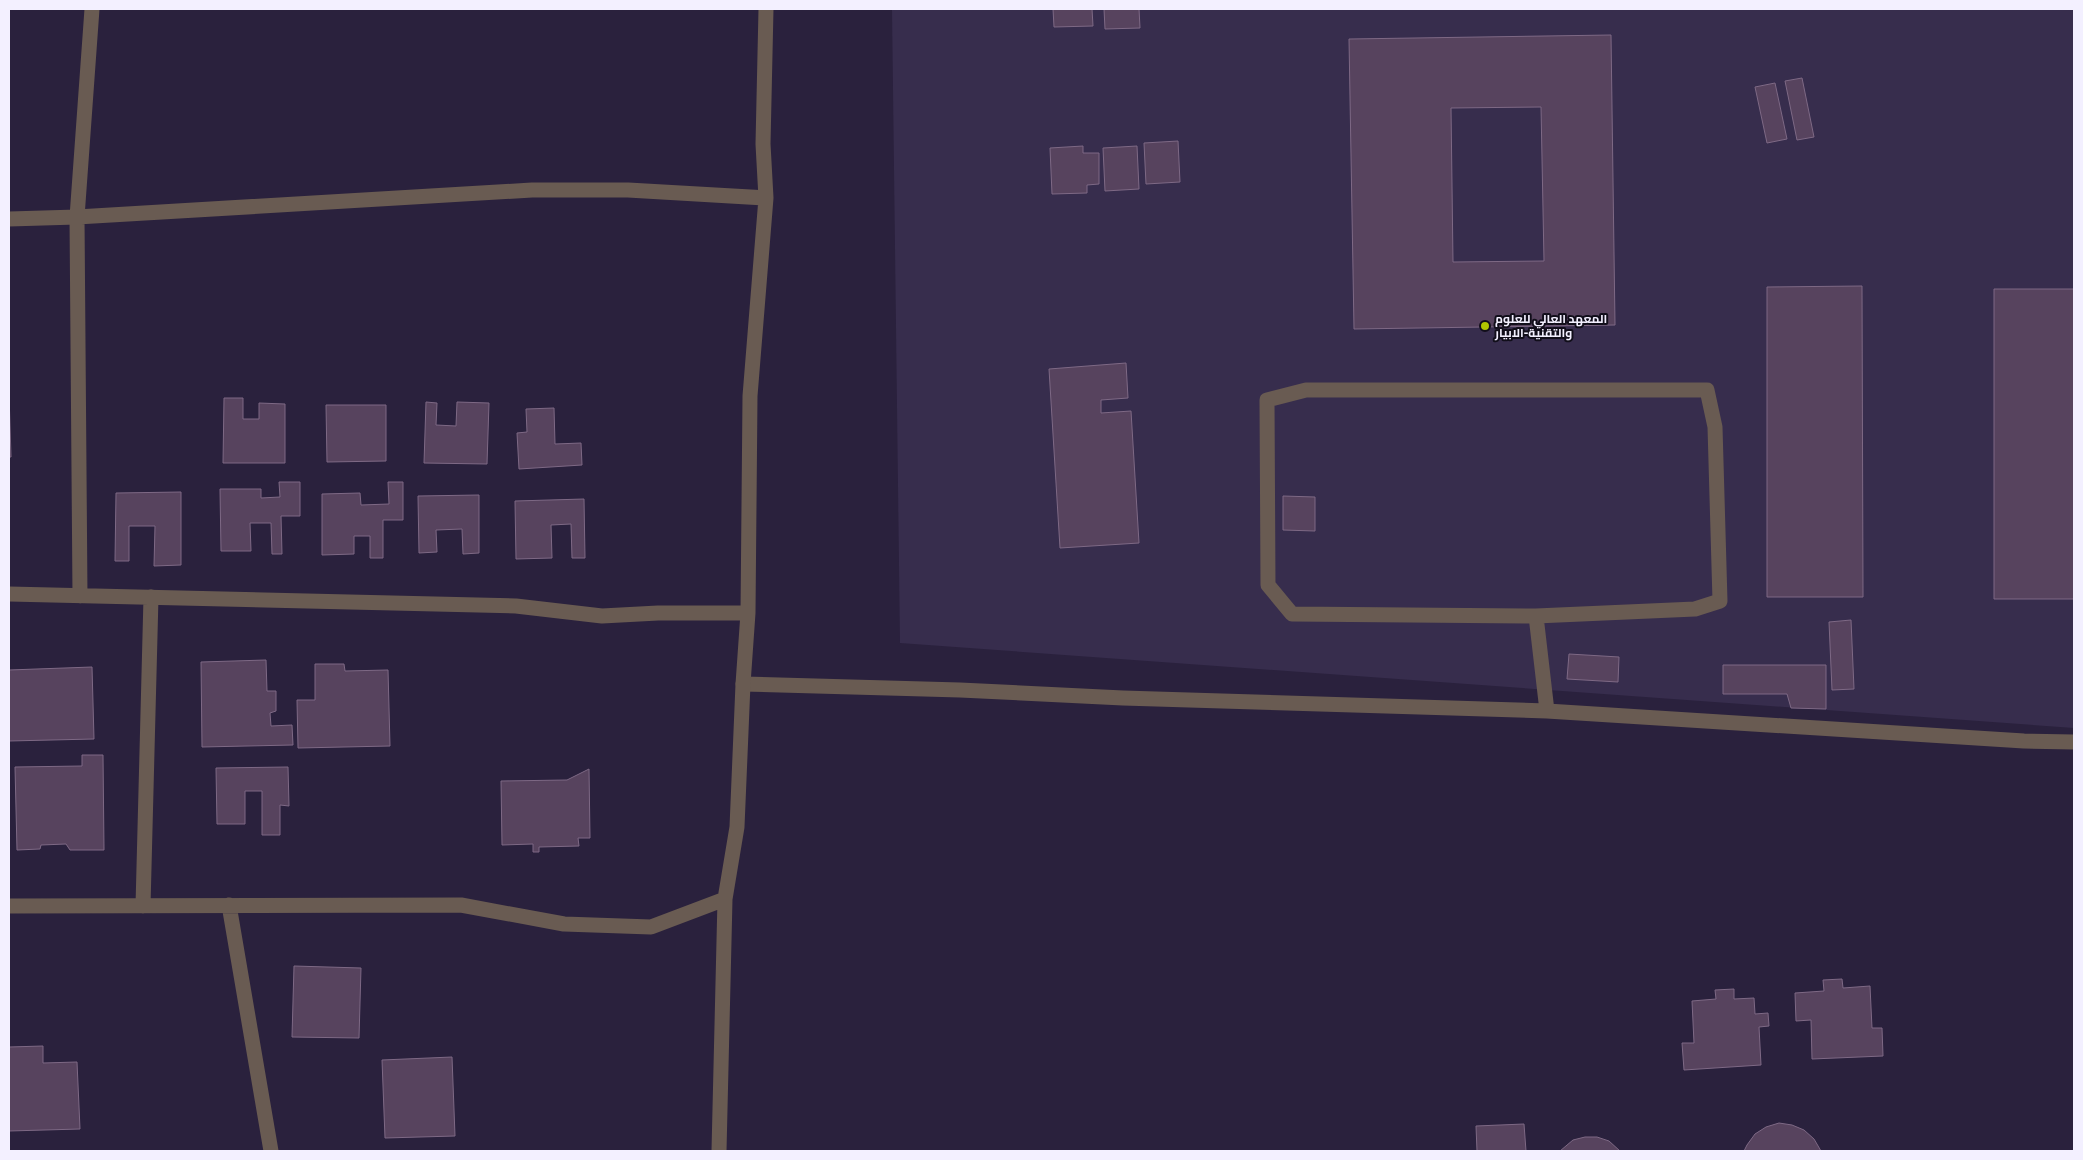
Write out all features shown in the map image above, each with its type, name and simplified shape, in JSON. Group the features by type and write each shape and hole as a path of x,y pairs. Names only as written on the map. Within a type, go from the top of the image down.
{"street":[{"path":"80,596 77,217 92,9"},
{"path":"719,1151 725,899 737,827 748,613 750,396 766,198 763,134 766,9"},
{"path":"9,219 77,217 532,190 628,190 766,198"},
{"path":"1306,390 1707,390 1715,427 1720,601 1695,609 1536,616 1292,614 1268,584 1268,400 1306,390"},
{"path":"9,594 516,606 602,616 658,613 748,613"},
{"path":"143,906 151,597"},
{"path":"1536,616 1547,711"},
{"path":"743,684 1547,711 2024,741 2074,742"},
{"path":"9,906 461,905 564,924 650,927 725,899"},
{"path":"229,905 271,1151"}],"shaded area":[{"name":"المعهد العالي للعلوم والتقنية-الابيار","path":"892,9 2074,9 2074,728 900,643"}],"building":[{"path":"1053,9 1092,9 1093,26 1054,27"},
{"path":"1104,9 1139,9 1140,28 1105,29"},
{"path":"1611,35 1615,325 1354,329 1349,39","holes":["1541,107 1544,261 1453,262 1451,108"]},
{"path":"1802,78 1814,137 1797,140 1785,81"},
{"path":"1775,83 1787,139 1767,143 1755,87"},
{"path":"1178,141 1180,182 1146,184 1144,143"},
{"path":"1083,146 1083,153 1099,153 1099,184 1087,185 1087,193 1052,194 1050,148"},
{"path":"1137,146 1139,189 1105,191 1103,148"},
{"path":"1862,286 1863,597 1767,597 1767,287"},
{"path":"1994,289 2074,289 2074,599 1994,599"},
{"path":"1126,363 1128,398 1101,400 1101,413 1131,411 1139,543 1060,548 1049,369"},
{"path":"9,394 11,457 9,457"},
{"path":"224,398 243,398 243,419 259,419 259,403 285,404 285,463 223,463"},
{"path":"426,402 437,403 436,425 456,426 457,402 489,403 487,464 424,463"},
{"path":"326,405 386,405 386,461 327,462"},
{"path":"554,408 555,444 581,443 582,465 519,469 517,433 527,432 526,409"},
{"path":"279,482 300,482 300,516 281,516 282,554 272,554 271,523 250,523 251,551 221,551 220,489 261,489 261,498 280,497"},
{"path":"388,482 403,482 403,520 383,520 383,558 370,558 370,536 354,536 354,554 322,555 322,494 360,493 361,505 389,504"},
{"path":"181,492 181,565 154,566 155,526 129,526 129,561 115,561 116,493"},
{"path":"479,495 479,553 463,554 462,529 436,530 437,552 419,553 418,496"},
{"path":"1283,496 1315,497 1315,531 1283,530"},
{"path":"584,499 585,558 572,558 571,524 551,525 552,558 516,559 515,501"},
{"path":"1851,620 1854,689 1832,690 1829,622"},
{"path":"1569,654 1619,657 1618,682 1567,679"},
{"path":"266,660 267,691 276,691 276,711 270,713 271,726 292,725 293,745 202,747 201,662"},
{"path":"315,664 344,664 345,671 388,670 390,746 298,748 297,700 315,700"},
{"path":"1723,665 1826,665 1826,709 1791,708 1787,694 1723,694"},
{"path":"92,667 94,739 9,741 9,670"},
{"path":"82,755 103,755 104,850 70,850 66,844 41,845 40,849 17,850 15,767 82,766"},
{"path":"288,767 289,806 280,805 280,835 262,835 262,791 245,791 245,824 217,824 216,768"},
{"path":"589,769 590,838 578,838 579,846 539,847 539,852 533,852 533,844 502,845 501,781 567,780"},
{"path":"294,966 361,968 359,1038 292,1037"},
{"path":"1842,979 1843,988 1870,986 1872,1028 1882,1028 1883,1056 1812,1059 1811,1020 1796,1021 1795,993 1824,991 1823,980"},
{"path":"1734,989 1734,999 1754,998 1755,1014 1768,1013 1769,1026 1759,1027 1761,1065 1684,1070 1682,1043 1694,1043 1692,1001 1716,999 1715,990"},
{"path":"43,1046 43,1063 77,1062 80,1129 9,1131 9,1047"},
{"path":"452,1057 455,1136 385,1138 382,1060"},
{"path":"1779,1123 1792,1125 1804,1130 1814,1139 1821,1151 1744,1151 1755,1134 1766,1127"},
{"path":"1524,1124 1526,1151 1477,1151 1476,1126"},
{"path":"1597,1137 1609,1141 1620,1151 1560,1151 1573,1140"}],"place":[{"name":"المعهد العالي للعلوم والتقنية-الابيار","path":"1485,326"}]}
